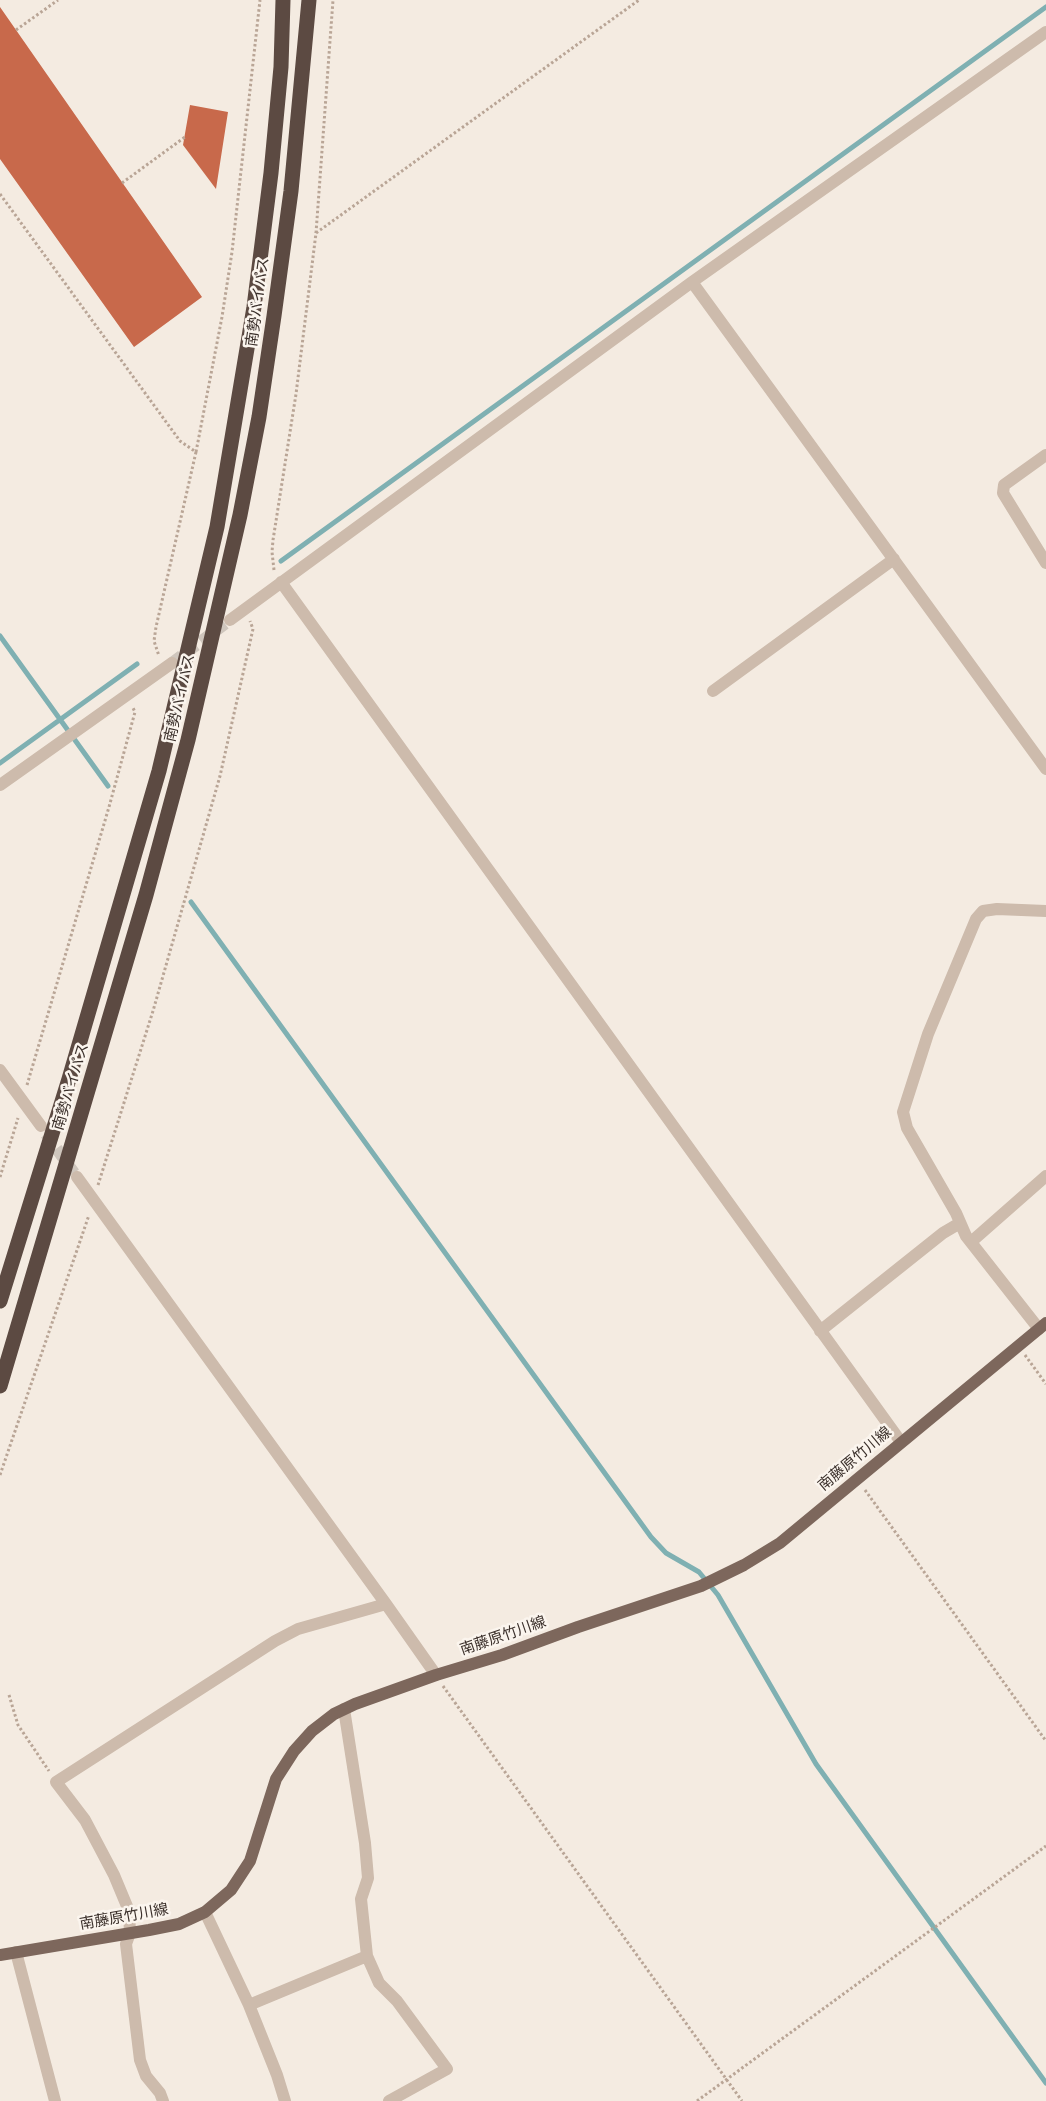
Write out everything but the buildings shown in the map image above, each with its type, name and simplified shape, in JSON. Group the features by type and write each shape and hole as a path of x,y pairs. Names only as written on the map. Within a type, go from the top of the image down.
{"highway":[{"name":"南勢バイパス","path":"0,1301 69,1079 158,771 216,528 254,307 281,67 283,0"},
{"name":"南勢バイパス","path":"0,1386 146,896 188,740 240,515 259,416 291,192 309,0"}],"main road":[{"name":"南藤原竹川線","path":"0,1955 179,1924 205,1912 231,1890 250,1861 276,1779 294,1751 312,1731 334,1714 436,1675 502,1655 714,1580 780,1543 1042,1326"}],"street":[{"path":"230,620 692,282 1046,32"},
{"path":"692,282 1046,769"},
{"path":"1046,455 1004,485 1003,493 1046,563"},
{"path":"713,691 894,559"},
{"path":"281,582 901,1442"},
{"path":"0,785 169,665"},
{"path":"1042,1326 970,1242 907,1128 903,1112 928,1034 976,919 984,911 997,909 1046,912"},
{"path":"0,1070 41,1126"},
{"path":"970,1242 1046,1176"},
{"path":"77,1177 436,1675"},
{"path":"820,1331 943,1233 960,1223"},
{"path":"163,2101 160,2093 146,2076 140,2060 126,1944 130,1933 129,1911 114,1875 84,1820 56,1782 275,1641 298,1629 386,1604"},
{"path":"344,1709 366,1843 368,1878 361,1899 367,1956 378,1984 397,2001 447,2069 389,2101"},
{"path":"205,1912 249,2005 277,2075 285,2101"},
{"path":"16,1952 55,2101"},
{"path":"249,2005 367,1956"}],"path":[{"path":"16,30 58,0"},
{"path":"169,665 157,652 155,634 196,452 232,252 260,0"},
{"path":"281,582 273,568 273,540 296,394 316,233 333,0"},
{"path":"316,233 639,0"},
{"path":"122,182 185,137"},
{"path":"0,194 180,440 196,452"},
{"path":"0,1475 93,1200 153,1011 220,776 253,629 244,609"},
{"path":"0,1177 136,712 126,694"},
{"path":"1019,1346 1046,1384"},
{"path":"858,1480 1046,1741"},
{"path":"436,1675 742,2101"},
{"path":"9,1695 18,1725 56,1782"},
{"path":"697,2101 1046,1846"}],"waterway":[{"path":"281,561 1046,7"},
{"path":"0,636 108,786"},
{"path":"0,763 137,664"},
{"path":"191,902 651,1537 666,1553 699,1572 718,1595 816,1764 1046,2083"}],"tunnel":[{"path":"172,663 230,620"},
{"path":"46,1134 77,1177"}]}
